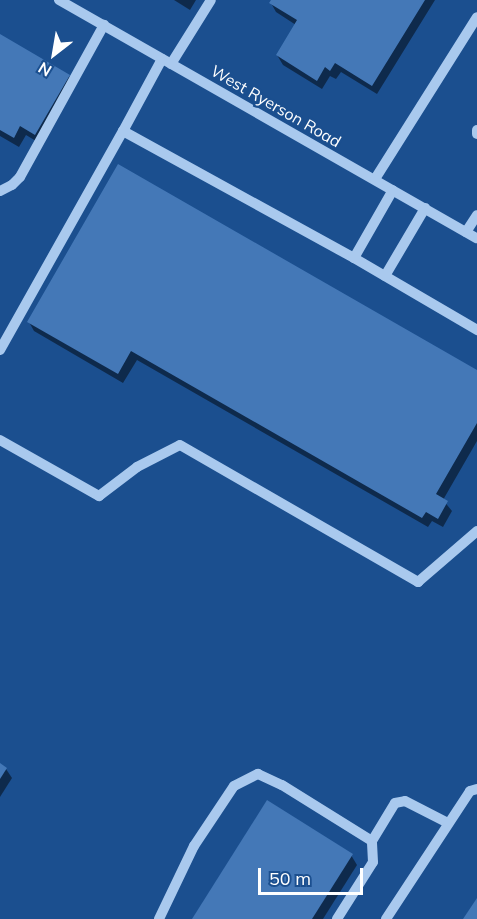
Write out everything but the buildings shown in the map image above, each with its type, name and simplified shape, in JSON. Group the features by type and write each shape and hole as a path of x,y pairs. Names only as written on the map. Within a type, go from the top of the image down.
{"street":[{"name":"West Ryerson Road","path":"59,0 477,238"},
{"path":"0,351 123,131 167,61 211,0"},
{"path":"375,179 477,17"},
{"path":"0,191 12,185 20,177 104,25"},
{"path":"477,130 477,135"},
{"path":"123,131 354,258 477,330"},
{"path":"354,258 393,190"},
{"path":"385,276 425,208"},
{"path":"466,232 477,214"},
{"path":"0,440 99,496 137,467 180,445 418,582 477,531"},
{"path":"159,919 194,846 234,786 258,774 282,785 372,841"},
{"path":"386,919 448,823 473,790"},
{"path":"342,917 373,862 372,841 396,803 405,801 448,823"}]}
